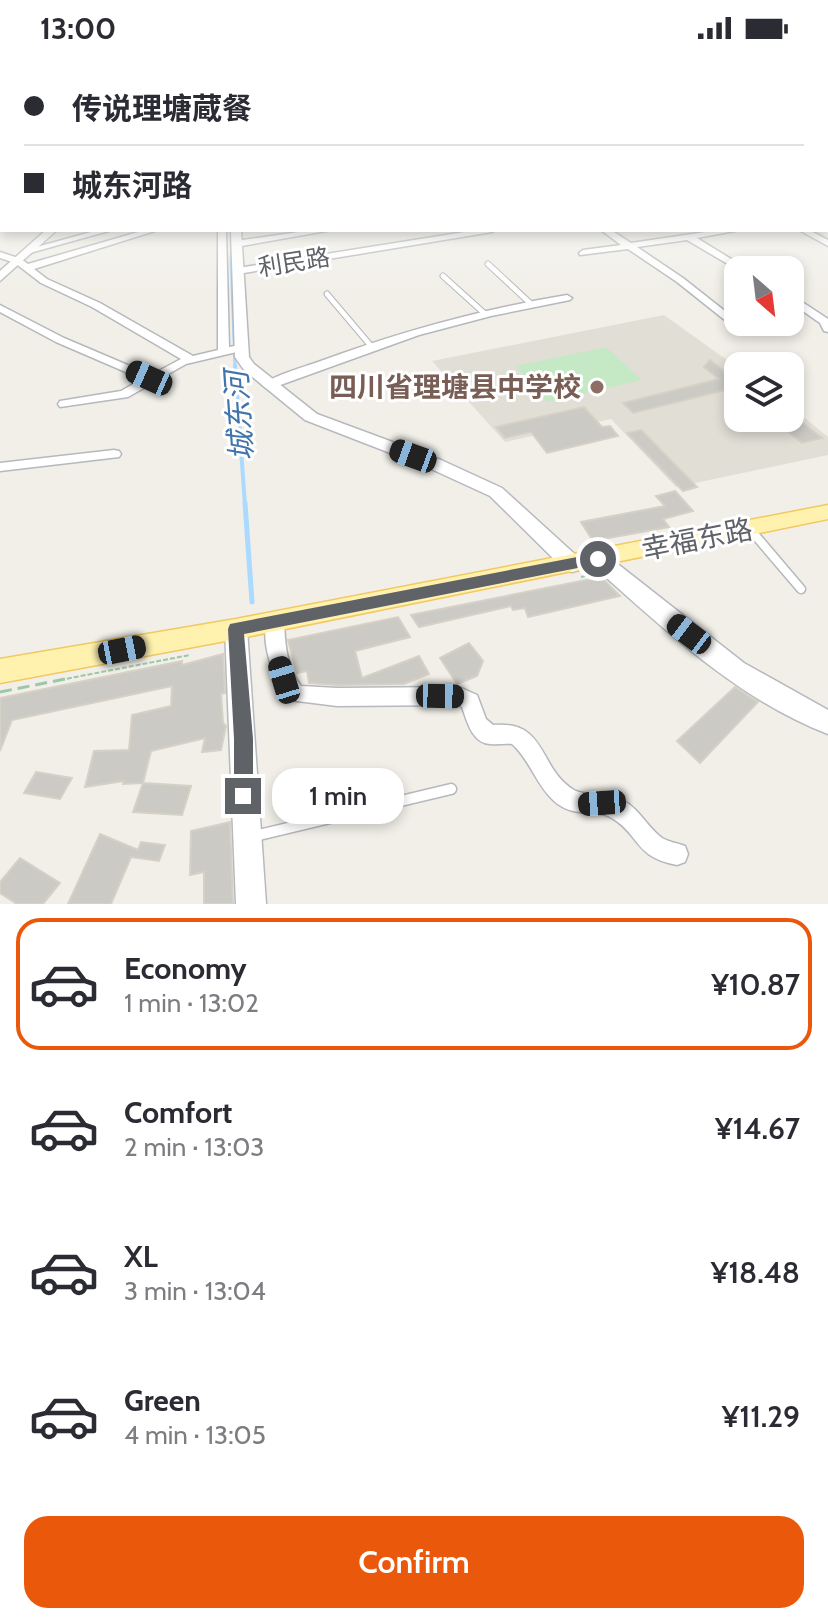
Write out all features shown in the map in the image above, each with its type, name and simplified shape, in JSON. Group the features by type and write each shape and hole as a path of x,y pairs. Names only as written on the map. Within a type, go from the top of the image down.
{"main road":[{"name":"幸福东路","path":"3,674 828,512"}],"street":[{"path":"22,265 30,250 50,232"},
{"path":"30,250 100,232"},
{"path":"0,277 22,265 146,232"},
{"path":"222,232 234,350 246,365 301,412 435,464 496,492 572,564"},
{"path":"234,350 238,271 236,237 302,232"},
{"name":"利民路","path":"238,271 480,232"},
{"path":"608,232 724,315"},
{"path":"583,253 722,232"},
{"path":"807,232 828,243"},
{"path":"687,237 724,258"},
{"path":"0,255 190,359"},
{"path":"268,385 371,346 484,313 567,298"},
{"path":"804,307 824,321 828,329"},
{"path":"0,308 60,340 149,378"},
{"path":"64,404 124,394 149,378 190,359 234,350"},
{"path":"0,467 114,454"},
{"path":"598,559 671,621 729,664 766,690 828,722"},
{"path":"275,620 277,656 284,680 296,694 337,697 459,696 470,701 478,725 489,735 509,734 521,738 555,787 568,800 614,807 630,816 659,849 677,854"},
{"path":"236,629 251,904"}],"lane":[{"path":"488,264 530,303"},
{"path":"443,276 484,313"},
{"path":"327,294 371,346"},
{"path":"749,528 801,589"},
{"path":"248,837 451,789"}],"path":[{"path":"3,674 197,654"}],"shaded area":[{"name":"四川省理塘县中学校","path":"664,315 724,358 724,432 804,432 804,417 828,437 828,455 676,487 611,419 505,442 432,361"}],"green space":[{"path":"606,347 642,380 547,402 516,366"}],"building":[{"path":"710,360 724,371 724,390 633,413 623,403 719,379 704,367"},
{"path":"584,407 602,427 610,426 618,436 547,453 531,432 505,438 496,427"},
{"path":"804,424 822,438 802,443 788,432 804,432"},
{"path":"641,430 697,487 683,491 627,433"},
{"path":"675,491 693,511 663,519 669,527 593,541 581,522 665,506 656,496"},
{"path":"601,577 620,596 528,617 525,608 513,610 511,606 419,627 411,615"},
{"path":"398,617 410,637 355,651 362,678 419,656 429,674 404,684 337,685 309,683 307,671 297,673 288,640"},
{"path":"469,643 483,661 477,676 457,684 440,658"},
{"path":"223,654 225,693 221,694 223,723 226,726 221,750 202,752 205,738 151,751 143,783 123,784 124,781 85,787 94,751 129,750 132,715 171,706 172,686 12,720 0,751 0,698 182,661 182,665"},
{"path":"735,687 758,702 700,763 677,741"},
{"path":"36,772 72,778 60,799 24,793"},
{"path":"143,783 191,786 182,815 133,812"},
{"path":"230,822 233,904 204,904 204,872 190,875 191,831"},
{"path":"100,834 138,850 141,842 165,845 159,861 131,857 111,904 68,904"},
{"path":"20,858 60,883 43,904 17,904 0,893 0,882"}],"waterway":[{"name":"城东河","path":"231,232 231,257"},
{"name":"城东河","path":"231,257 235,367"},
{"name":"城东河","path":"235,365 245,505"},
{"name":"城东河","path":"245,503 252,602"}],"place":[{"name":"四川省理塘县中学校","path":"597,387"}],"route":[{"path":"243,796 236,629 598,559"}]}
